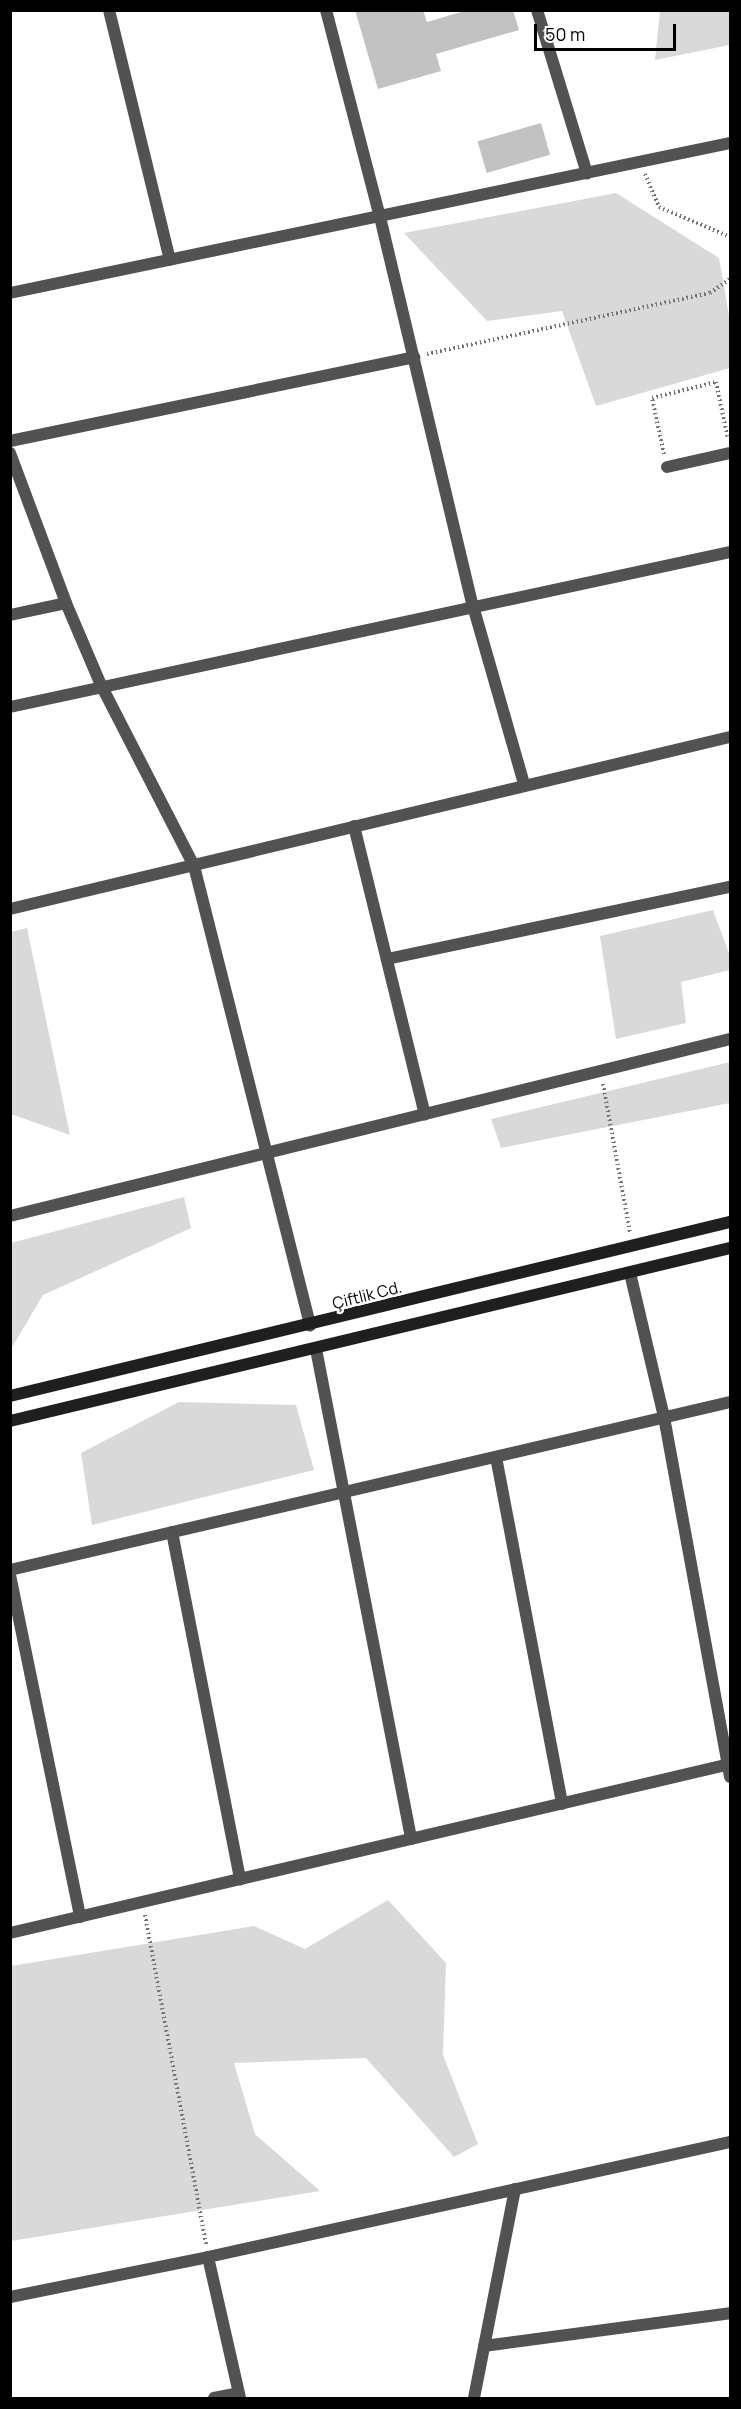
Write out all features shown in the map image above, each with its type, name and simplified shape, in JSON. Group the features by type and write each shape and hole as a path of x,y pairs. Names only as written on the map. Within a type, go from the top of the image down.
{"street":[{"path":"109,10 170,260"},
{"path":"326,10 380,217 473,606 524,784"},
{"path":"537,10 587,174"},
{"path":"10,293 730,144"},
{"path":"10,441 414,357"},
{"path":"667,467 730,451"},
{"path":"10,453 66,603 101,685 194,866 269,1153 310,1326"},
{"path":"10,707 101,685 730,552"},
{"path":"10,615 66,603"},
{"path":"10,909 524,784 730,737"},
{"path":"354,826 425,1114"},
{"path":"387,959 730,887"},
{"path":"10,1216 730,1039"},
{"name":"Çiftlik Cd.","path":"10,1396 310,1326 730,1222"},
{"path":"10,1421 730,1248"},
{"path":"630,1273 664,1418 730,1777"},
{"path":"316,1349 411,1839"},
{"path":"10,1570 730,1402"},
{"path":"496,1456 562,1804"},
{"path":"172,1532 240,1879"},
{"path":"10,1575 80,1917"},
{"path":"10,1933 729,1764"},
{"path":"10,2296 208,2257 730,2142"},
{"path":"474,2398 515,2189"},
{"path":"208,2257 240,2396 214,2398"},
{"path":"484,2346 730,2313"}],"path":[{"path":"641,162 659,207 730,237"},
{"path":"414,357 710,293 730,279"},
{"path":"667,467 652,398 716,382 730,451"},
{"path":"600,1071 633,1246"},
{"path":"142,1903 208,2257"}],"shaded area":[{"path":"660,11 730,11 730,45 655,60"},
{"path":"616,193 719,258 730,321 730,368 596,406 562,311 487,321 404,233"},
{"path":"713,910 730,956 730,970 681,982 686,1023 616,1039 600,936"},
{"path":"27,928 70,1135 11,1114 11,932"},
{"path":"730,1062 730,1103 501,1148 491,1119"},
{"path":"184,1197 191,1228 43,1295 11,1349 11,1243"},
{"path":"179,1402 296,1405 314,1470 92,1525 81,1453"},
{"path":"388,1900 446,1963 443,2055 478,2144 454,2157 366,2058 234,2063 255,2134 320,2191 11,2241 11,1966 254,1926 305,1949"}],"building":[{"path":"355,10 423,10 427,22 468,10 513,10 519,30 436,54 441,71 378,89"},
{"path":"541,123 550,155 487,173 478,141"}]}
